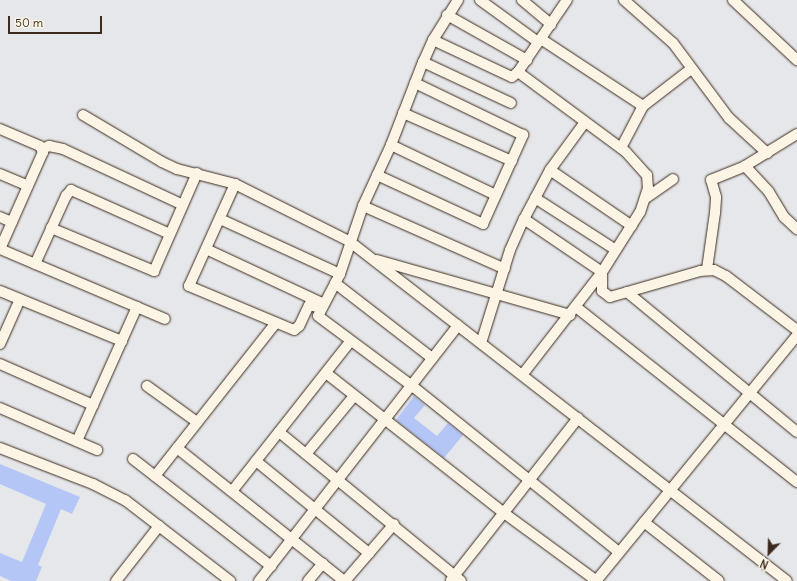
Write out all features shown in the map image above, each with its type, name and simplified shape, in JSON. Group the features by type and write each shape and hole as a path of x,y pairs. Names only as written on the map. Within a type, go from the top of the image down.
{"street":[{"path":"458,0 447,15 423,62 391,145 376,175 349,241 338,279 322,306 318,316 350,342 411,385 530,479 619,552"},
{"path":"480,0 643,106"},
{"path":"522,0 551,24"},
{"path":"624,0 673,43 729,118 767,153"},
{"path":"733,0 797,60"},
{"path":"433,40 508,76 518,72 527,60 551,24 564,1"},
{"path":"447,15 527,60"},
{"path":"423,62 511,103"},
{"path":"621,148 643,106 654,95 692,69"},
{"path":"518,72 621,148 642,167 647,175 646,198 632,226 602,272 522,375"},
{"path":"376,175 483,224 523,136 415,83"},
{"path":"403,113 512,161"},
{"path":"83,115 162,162 235,184 349,241 787,581"},
{"path":"481,343 505,269 524,219 550,170 585,122"},
{"path":"0,129 42,149"},
{"path":"707,269 716,197 711,180 745,166 797,134"},
{"path":"391,145 496,195"},
{"path":"165,319 0,249 28,186 42,149 49,146 63,149 183,205"},
{"path":"745,166 769,192 784,217 797,229"},
{"path":"550,170 632,226"},
{"path":"51,228 154,271 197,173"},
{"path":"0,174 28,186"},
{"path":"646,198 672,179"},
{"path":"235,184 189,286 276,322 297,329 309,305 322,306"},
{"path":"35,264 66,196 71,190 170,234"},
{"path":"535,198 616,250"},
{"path":"363,206 505,269"},
{"path":"0,217 12,222"},
{"path":"220,219 338,279 432,358"},
{"path":"524,219 602,272"},
{"path":"206,249 322,306"},
{"path":"373,259 497,293 573,311 724,424 796,481"},
{"path":"602,272 602,291 610,297 707,269 726,276 797,330"},
{"path":"0,291 122,341"},
{"path":"627,292 797,432"},
{"path":"0,344 20,299"},
{"path":"77,442 138,307"},
{"path":"155,476 276,322"},
{"path":"259,581 458,325"},
{"path":"326,373 504,513 596,581 797,335"},
{"path":"233,490 350,342"},
{"path":"0,364 93,405"},
{"path":"147,386 197,422"},
{"path":"306,454 354,396"},
{"path":"0,408 97,450"},
{"path":"279,432 394,524 455,579 578,418"},
{"path":"0,448 110,492 159,526 230,581"},
{"path":"177,448 233,490 345,581 394,524"},
{"path":"133,459 271,566"},
{"path":"256,460 369,553"},
{"path":"644,522 719,581"},
{"path":"116,581 159,526"},
{"path":"308,581 323,563"}],"building":[{"path":"414,396 425,405 414,418 437,436 448,423 463,435 444,458 396,420"},
{"path":"0,464 80,497 72,514 61,509 38,565 42,567 36,581 11,581 0,576 0,553 22,562 46,504 0,484"}]}
